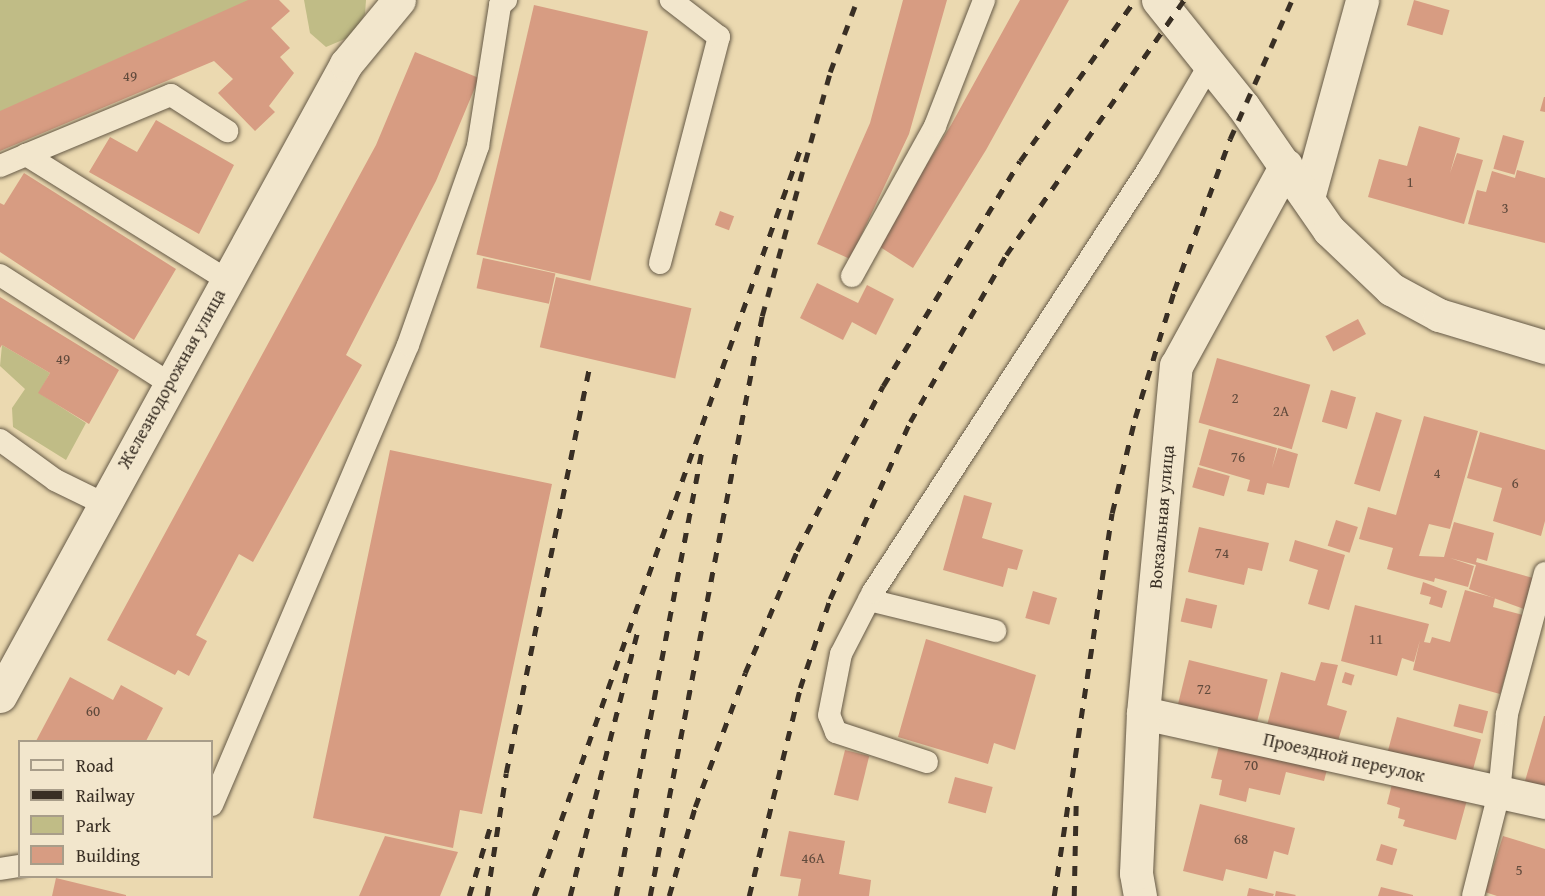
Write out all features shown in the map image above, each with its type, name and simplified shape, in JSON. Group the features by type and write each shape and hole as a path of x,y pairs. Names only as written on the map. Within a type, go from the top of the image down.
{"street":[{"name":"Железнодорожная улица","path":"0,696 346,64 399,0"},
{"path":"1158,0 1210,64 1286,165 1329,230 1391,289 1439,315 1545,347"},
{"path":"1308,198 1362,0"},
{"name":"Вокзальная улица","path":"1140,896 1136,873 1143,713 1176,366 1286,165"},
{"name":"Проездной переулок","path":"1143,713 1545,802"}],"lane":[{"path":"213,803 408,345 478,146 500,4 506,0"},
{"path":"660,263 719,37 671,0"},
{"path":"852,276 935,126 984,0"},
{"path":"927,762 836,732 828,715 841,654 868,600 1149,168 1210,64"},
{"path":"0,166 171,94 227,130"},
{"path":"26,155 227,280"},
{"path":"0,275 170,383"},
{"path":"0,440 55,480 104,504"},
{"path":"1473,896 1499,793 1507,714 1545,573"},
{"path":"868,600 995,631"},
{"path":"0,868 18,866"}],"green space":[{"path":"0,0 252,0 0,113"},
{"path":"304,0 366,0 365,14 352,36 326,47 310,33"},
{"path":"2,345 50,373 39,393 86,423 66,460 13,427 12,408 25,389 0,366"}],"building":[{"path":"248,0 279,0 290,11 271,28 290,48 280,57 294,73 269,106 275,112 255,131 218,93 233,79 214,61 0,151 0,111"},
{"path":"903,0 947,0 909,134 850,259 817,244 870,123"},
{"path":"1020,0 1069,0 986,150 913,268 877,245 951,125"},
{"path":"1414,0 1450,10 1442,35 1407,25"},
{"path":"534,5 648,31 590,281 476,254"},
{"path":"415,52 479,78 436,181 346,355 362,365 253,562 239,554 196,635 207,641 189,676 178,670 175,675 107,640 376,145"},
{"path":"1545,97 1545,112 1540,111"},
{"path":"156,120 234,165 199,234 89,172 110,137 137,152"},
{"path":"1419,126 1460,138 1450,173 1457,153 1483,160 1464,224 1368,197 1379,159 1407,166"},
{"path":"1503,135 1524,141 1515,175 1493,169"},
{"path":"1517,170 1545,178 1545,243 1468,224 1477,190 1486,192 1492,171 1515,178"},
{"path":"24,173 176,269 134,340 0,252 0,203 4,205"},
{"path":"720,211 734,216 729,230 715,225"},
{"path":"483,258 555,273 549,304 477,288"},
{"path":"556,277 691,308 675,378 540,347"},
{"path":"817,283 858,303 867,285 894,299 876,335 852,322 843,340 800,318"},
{"path":"0,297 119,370 89,424 38,393 50,373 2,345 0,348"},
{"path":"1358,319 1366,334 1333,351 1325,336"},
{"path":"1217,358 1310,385 1292,449 1199,422"},
{"path":"1331,390 1356,397 1347,429 1322,422"},
{"path":"1376,412 1402,420 1380,492 1354,484"},
{"path":"1424,416 1478,431 1450,529 1429,524 1419,556 1444,557 1454,522 1494,533 1487,561 1477,558 1476,562 1533,578 1524,609 1469,589 1476,565 1450,558 1474,566 1468,587 1435,578 1434,582 1387,569 1393,548 1359,539 1368,507 1396,515"},
{"path":"1209,429 1277,448 1272,468 1278,448 1298,454 1289,488 1267,483 1264,495 1247,491 1250,480 1199,465"},
{"path":"1480,432 1545,450 1545,521 1541,536 1493,521 1502,488 1467,478"},
{"path":"390,450 552,484 482,814 460,810 453,848 313,818"},
{"path":"1198,467 1230,476 1224,496 1192,487"},
{"path":"964,495 992,503 982,538 1023,550 1017,570 1008,568 1003,587 943,570"},
{"path":"1336,520 1358,527 1350,553 1328,546"},
{"path":"1199,527 1269,543 1262,571 1248,568 1244,585 1188,572"},
{"path":"1295,540 1345,555 1329,610 1308,604 1318,570 1289,561"},
{"path":"1423,582 1447,591 1442,608 1429,604 1431,597 1420,594"},
{"path":"1465,590 1495,598 1493,607 1523,615 1500,694 1413,670 1420,640 1414,662 1402,658 1397,676 1341,661 1355,605 1429,624 1424,642 1430,643 1432,637 1450,642"},
{"path":"1033,591 1057,598 1049,625 1025,618"},
{"path":"1186,598 1217,605 1212,629 1181,621"},
{"path":"926,639 1036,675 1015,750 994,743 988,764 898,737"},
{"path":"1189,660 1268,680 1255,728 1177,709"},
{"path":"1321,662 1338,665 1327,705 1347,711 1338,741 1265,733 1281,672 1315,681"},
{"path":"1345,672 1355,675 1351,685 1342,683"},
{"path":"70,677 113,700 121,685 163,708 147,740 37,740"},
{"path":"1459,704 1488,711 1483,734 1453,726"},
{"path":"1545,716 1545,787 1525,781"},
{"path":"1397,717 1481,740 1471,778 1387,756"},
{"path":"1222,734 1329,762 1324,781 1286,772 1280,795 1249,788 1246,802 1219,795 1222,780 1211,778"},
{"path":"845,750 869,756 858,801 834,795"},
{"path":"955,777 993,787 986,813 948,803"},
{"path":"1393,780 1467,800 1456,840 1403,826 1405,820 1398,818 1400,808 1387,804"},
{"path":"1200,804 1295,828 1288,855 1274,851 1267,879 1226,869 1223,881 1183,871"},
{"path":"789,831 845,841 839,874 871,880 869,896 798,896 801,879 780,876"},
{"path":"385,836 458,852 440,896 359,896"},
{"path":"1503,836 1545,849 1545,896 1497,896 1485,892"},
{"path":"1381,844 1397,849 1392,865 1376,860"},
{"path":"56,878 126,895 126,896 52,896"},
{"path":"1381,887 1413,895 1413,896 1378,896"},
{"path":"1249,888 1274,894 1273,896 1247,896"},
{"path":"1276,891 1296,895 1275,896"}],"railway":[{"path":"650,896 762,316 830,72 857,0"},
{"path":"669,896 695,807 745,673 797,551 883,386 1020,161 1135,0"},
{"path":"749,896 800,688 830,599 910,422 1006,255 1184,0"},
{"path":"1054,896 1112,513 1135,418 1174,291 1230,139 1292,0"},
{"path":"534,896 802,144"},
{"path":"487,896 506,773 589,370"},
{"path":"616,896 702,451"},
{"path":"570,896 638,629"},
{"path":"1074,896 1076,798"},
{"path":"469,896 491,824"}]}
